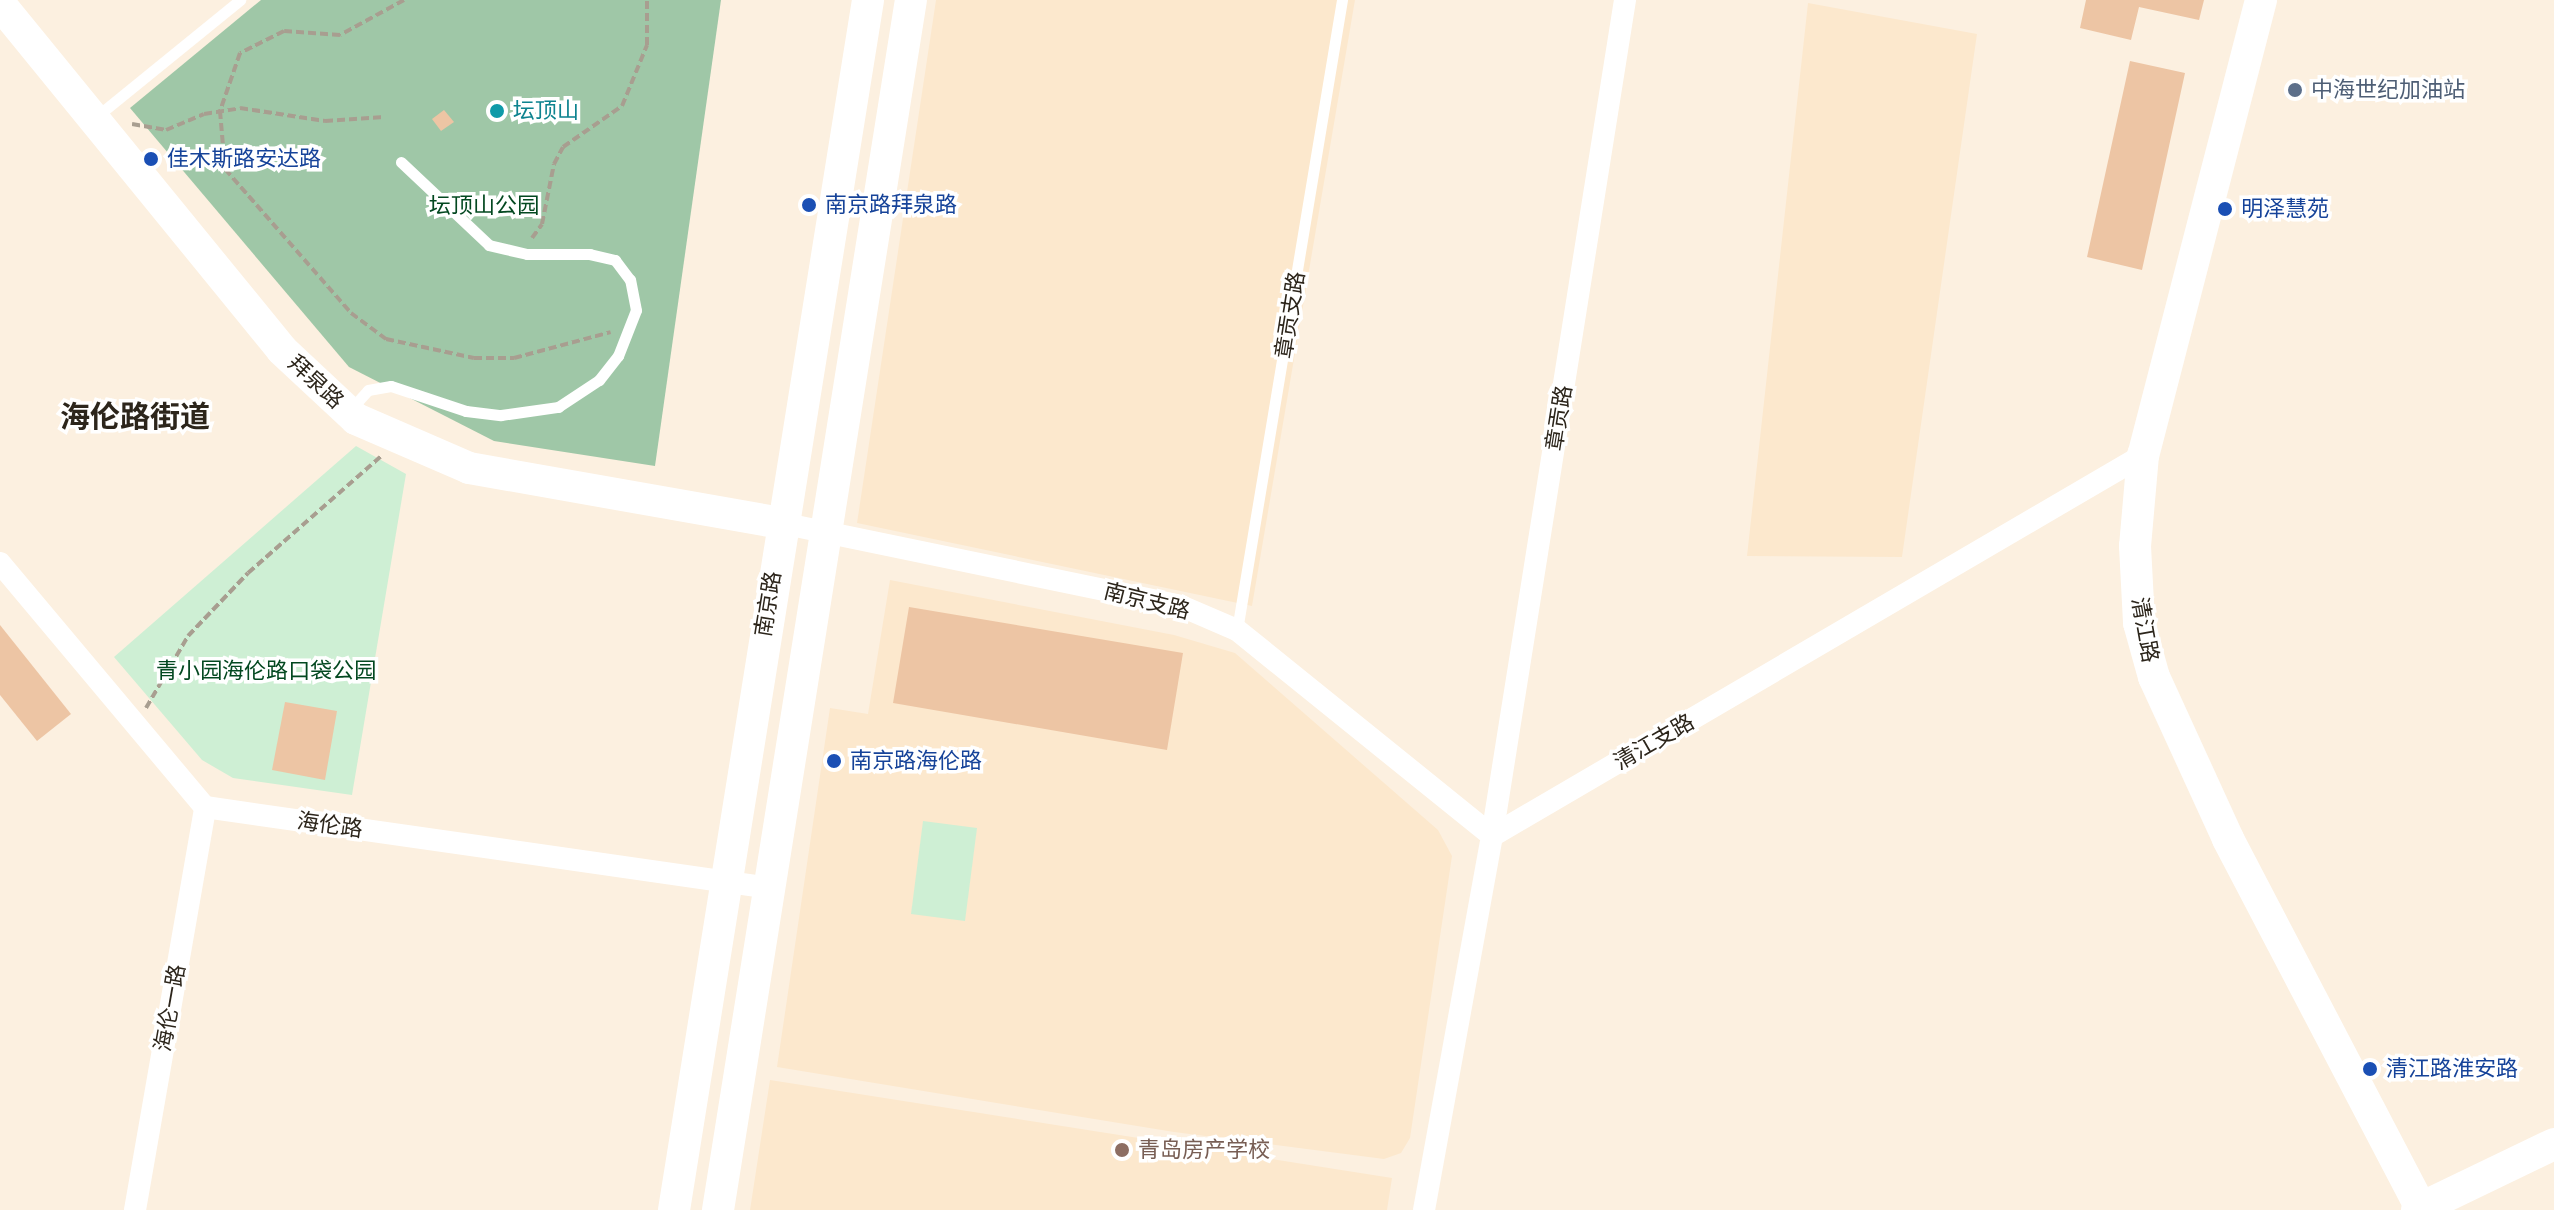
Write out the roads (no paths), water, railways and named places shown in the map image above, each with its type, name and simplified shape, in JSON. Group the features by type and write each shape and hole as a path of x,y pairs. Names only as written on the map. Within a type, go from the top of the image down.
{"main road":[{"name":"南京路","path":"674,1210 781,523 868,0"},
{"name":"南京路","path":"718,1210 911,0"},
{"name":"清江路","path":"2261,0 2143,455 2135,546 2139,623 2154,677 2228,839 2419,1208"},
{"name":"拜泉路","path":"0,4 96,117 282,350 348,412 469,468 781,523"},
{"path":"2419,1208 2554,1144"}],"street":[{"name":"章贡路","path":"1492,836 1625,0"},
{"name":"清江支路","path":"1492,836 2143,455"},
{"name":"南京支路","path":"781,523 1181,606 1237,630 1492,836"},
{"path":"0,563 205,807"},
{"name":"海伦路","path":"205,807 770,888"},
{"name":"海伦一路","path":"135,1210 205,807"},
{"path":"1424,1210 1492,836"}],"lane":[{"path":"96,117 240,0"},
{"name":"章贡支路","path":"1237,630 1342,0"},
{"path":"348,412 368,390 391,386 466,411 501,415 558,407 599,380 633,326 636,298 624,269 615,260 590,254 510,251 489,245 401,162"}],"place":[{"name":"中海世纪加油站","path":"2295,90"},
{"name":"坛顶山","path":"497,111"},
{"name":"佳木斯路安达路","path":"151,159"},
{"name":"南京路拜泉路","path":"809,205"},
{"name":"明泽慧苑","path":"2225,209"},
{"name":"南京路海伦路","path":"834,761"},
{"name":"清江路淮安路","path":"2370,1069"},
{"name":"青岛房产学校","path":"1122,1150"}],"district":[{"name":"海伦路街道","path":"135,417"}],"park label":[{"name":"坛顶山公园","path":"484,206"},
{"name":"青小园海伦路口袋公园","path":"266,671"}]}
